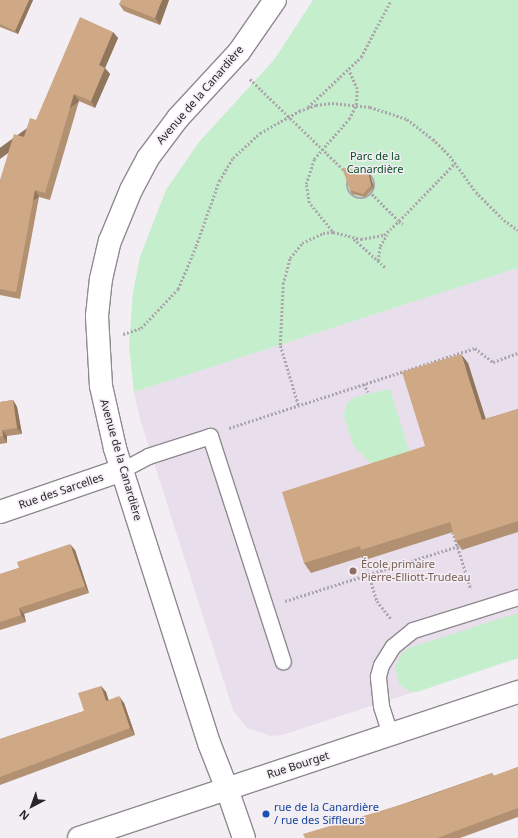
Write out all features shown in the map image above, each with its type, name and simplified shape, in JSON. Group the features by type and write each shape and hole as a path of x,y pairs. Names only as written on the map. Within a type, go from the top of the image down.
{"street":[{"name":"Avenue de la Canardière","path":"244,838 209,743 122,470 104,402 97,348 99,298 110,241 131,190 158,142 239,52 276,0"},
{"name":"Rue des Sarcelles","path":"0,512 122,470"},
{"name":"Rue Bourget","path":"79,838 518,692"}],"lane":[{"path":"122,470 148,456 210,436 283,662"},
{"path":"390,734 382,706 378,676 380,665 393,646 413,630 518,597"}],"path":[{"path":"306,109 349,71 373,39 391,0"},
{"path":"332,232 312,209 307,194 306,184 314,159 349,119 356,105 357,89 349,71"},
{"path":"252,80 350,176"},
{"path":"126,334 135,332 152,319 178,289 225,169 260,133 289,116 306,109 332,103 356,105 370,107 407,119 433,139 455,163 476,192 504,220 518,230"},
{"path":"378,262 380,246 388,233 455,163"},
{"path":"362,171 371,173 375,186 372,194 364,198 354,197 347,185 350,176 362,171"},
{"path":"372,194 403,224"},
{"path":"298,405 280,345 286,270 295,250 302,243 323,233 332,232 361,239 388,233"},
{"path":"354,238 385,267"},
{"path":"230,427 475,348 493,362 518,353"},
{"path":"364,384 368,392"},
{"path":"453,532 471,590"},
{"path":"302,595 458,546"},
{"path":"363,556 377,601 388,616"}],"shaded area":[{"name":"École primaire Pierre-Elliott-Trudeau","path":"518,268 518,658 282,735 271,736 247,728 233,710 140,419 134,392"}],"green space":[{"name":"Parc de la Canardière","path":"313,0 518,0 518,268 134,392 129,346 133,292 140,257 166,190 199,142 274,60"},
{"path":"390,389 412,461 379,472 353,445 344,416 346,404 355,397"},
{"path":"518,613 518,658 417,692 410,692 399,684 395,668 401,654 409,648"}],"building":[{"path":"0,0 29,0 15,31 0,24"},
{"path":"121,0 162,0 155,18 119,4"},
{"path":"80,17 113,32 99,65 105,68 91,101 74,94 45,193 35,190 16,292 0,289 0,180 14,134 24,137 30,118 36,120"},
{"path":"342,168 368,172 371,185 363,194 350,190"},
{"path":"461,354 482,420 518,409 518,521 456,541 450,522 361,550 360,546 304,563 282,492 425,446 402,372"},
{"path":"13,400 17,428 2,430 3,436 0,437 0,402"},
{"path":"70,544 85,586 19,608 21,615 0,622 0,574 19,568 17,562"},
{"path":"101,686 106,701 119,696 130,728 0,777 0,739 84,711 78,693"},
{"path":"518,767 518,808 437,838 305,838 303,834 417,800 492,773 493,776"}],"place":[{"name":"École primaire Pierre-Elliott-Trudeau","path":"353,571"},
{"name":"rue de la Canardière / rue des Siffleurs","path":"266,814"}]}
